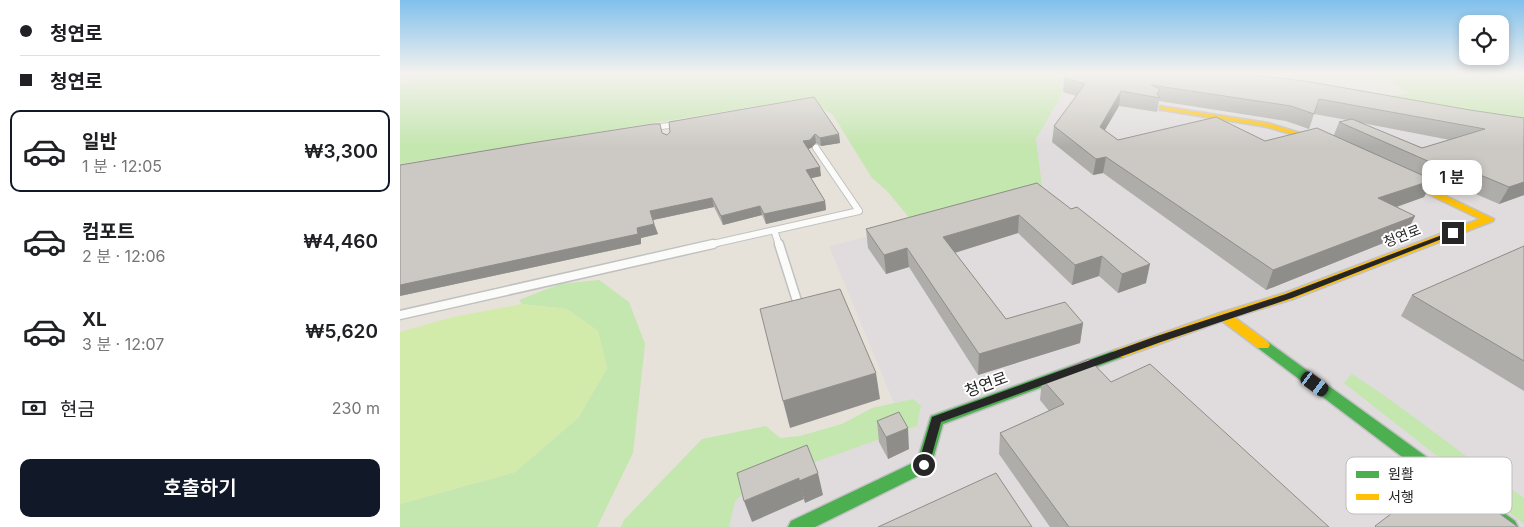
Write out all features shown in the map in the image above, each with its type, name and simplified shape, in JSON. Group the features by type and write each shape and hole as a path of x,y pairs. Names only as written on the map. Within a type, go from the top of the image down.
{"street":[{"path":"1163,108 1313,136 1340,149"},
{"name":"청연로","path":"797,527 924,465 936,420 1224,316 1289,296 1489,219 1392,174"},
{"path":"1224,316 1415,457"},
{"path":"1492,514 1510,527"}],"lane":[{"path":"646,129 666,129 685,123"},
{"path":"400,315 860,211 816,147"},
{"path":"774,230 798,304"}],"shaded area":[{"path":"1060,98 1263,98 1524,132 1524,527 702,527 701,490 902,423 829,246 1043,193 1036,139"}],"green space":[{"path":"400,98 1060,98 1036,139 1043,193 915,225 888,192 872,178 833,115 807,98 400,164"},
{"path":"1378,98 1524,98 1524,132"},
{"path":"599,280 629,302 645,344 633,453 597,527 400,527 400,504 515,472 578,418 607,368 598,331 567,309 522,304 519,300 560,284"},
{"path":"522,304 567,309 598,331 607,368 578,418 515,472 400,504 400,332 453,317"},
{"path":"1352,374 1468,457 1438,457 1344,383"},
{"path":"913,399 921,406 917,426 750,485 735,502 729,527 621,527 624,520 702,439 766,426 780,438 800,436 842,424 872,408"},
{"path":"1512,489 1524,498 1524,524 1511,514"}],"building":[{"path":"814,98 839,134 820,138 815,134 810,140 803,141 820,167 806,170 825,201 764,214 760,206 721,216 712,198 650,211 654,224 637,228 638,234 400,285 400,165 653,124 660,124 662,133 667,135 670,132 669,122"},
{"path":"1075,98 1117,98 1100,127 1118,140 1216,117 1265,141 1317,128 1433,180 1378,198 1415,216 1273,270 1106,157 1096,159 1054,126"},
{"path":"1235,98 1400,98 1524,118 1524,182 1509,187 1466,169 1455,173 1339,122 1352,119 1422,148 1485,129 1319,99 1314,114 1291,106"},
{"path":"1037,183 1071,209 1077,207 1150,264 1122,274 1102,256 1075,265 1019,215 943,237 1006,319 1065,302 1083,323 979,354 907,248 884,255 866,229"},
{"path":"1524,246 1524,361 1412,295"},
{"path":"840,289 876,373 783,401 760,309"},
{"path":"1089,359 1111,382 1150,364 1329,527 1069,527 1000,433 1064,404 1042,379"},
{"path":"899,412 908,428 886,437 877,421"},
{"path":"807,445 818,473 799,481 799,478 744,501 737,473"},
{"path":"996,473 1032,527 878,527"},
{"path":"1391,514 1500,514 1518,527 1376,527"}],"traffic: fast":[{"path":"1263,345 1414,457"},
{"path":"797,527 924,465 936,420 1118,354"},
{"path":"1491,514 1509,527"}],"traffic: slow":[{"path":"1163,108 1268,125 1325,142"},
{"path":"1263,345 1224,316 1289,296 1489,219 1402,178"},
{"path":"1118,354 1224,316"}],"route":[{"path":"924,465 936,420 1158,339 1289,296 1453,233"}]}
